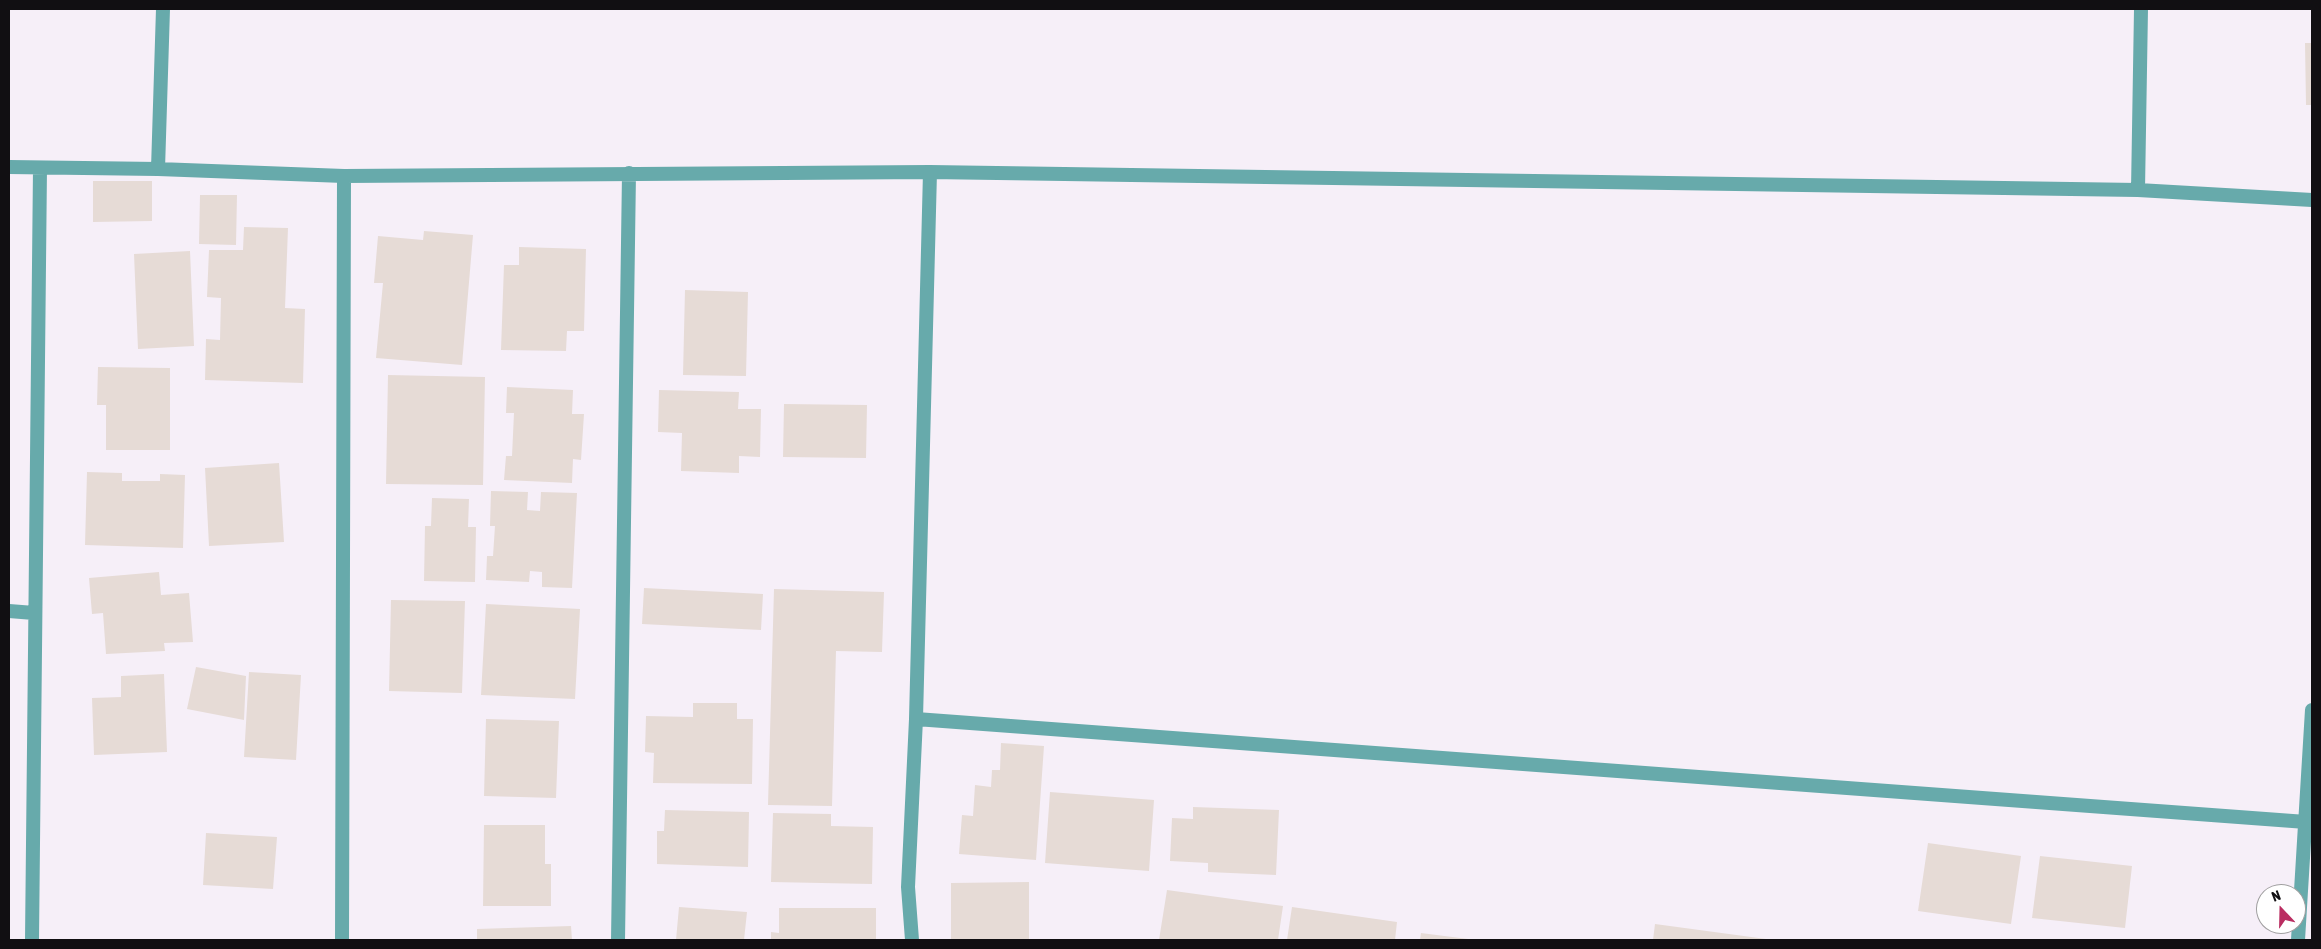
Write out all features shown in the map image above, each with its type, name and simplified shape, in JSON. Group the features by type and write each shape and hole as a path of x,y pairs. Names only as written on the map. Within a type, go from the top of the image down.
{"street":[{"path":"158,169 163,9"},
{"path":"2138,190 2141,9"},
{"path":"9,167 158,169 344,176 930,172 2138,190 2312,200"},
{"path":"32,940 40,168"},
{"path":"912,940 908,887 916,719 930,172"},
{"path":"618,940 629,174"},
{"path":"342,940 344,176"},
{"path":"9,611 34,613"},
{"path":"2298,940 2312,710"},
{"path":"916,719 2306,822"}],"building":[{"path":"2305,43 2312,43 2312,105 2306,105"},
{"path":"93,181 152,181 152,221 93,222"},
{"path":"200,195 237,195 236,245 199,244"},
{"path":"244,227 288,228 285,308 305,309 303,383 205,380 206,339 220,340 221,298 207,297 209,250 243,250"},
{"path":"424,231 473,235 462,365 376,358 383,283 374,283 378,236 423,240"},
{"path":"519,247 586,249 584,331 567,331 566,351 501,350 504,265 519,265"},
{"path":"190,251 194,346 138,349 134,254"},
{"path":"685,290 748,292 746,376 683,375"},
{"path":"98,367 170,368 170,450 106,450 106,405 97,405"},
{"path":"388,375 485,377 483,485 386,484"},
{"path":"507,387 573,390 572,414 584,414 581,460 573,459 572,483 504,480 506,456 512,456 514,413 506,413"},
{"path":"659,390 739,392 738,409 761,409 760,457 739,456 739,473 681,471 682,433 658,432"},
{"path":"784,404 867,405 866,458 783,457"},
{"path":"279,463 284,542 209,546 205,468"},
{"path":"87,472 122,473 122,481 160,481 160,474 185,475 183,548 85,545"},
{"path":"491,491 528,492 527,510 540,511 541,492 577,493 572,588 542,587 542,572 530,571 529,582 486,580 487,556 493,556 495,526 490,526"},
{"path":"432,498 469,499 468,527 476,527 475,582 424,581 425,526 431,526"},
{"path":"159,572 161,595 189,593 193,642 164,643 165,651 106,654 103,613 92,614 89,578"},
{"path":"644,588 763,594 761,630 642,624"},
{"path":"774,589 884,592 882,652 836,651 832,806 768,805"},
{"path":"391,600 465,601 462,693 389,691"},
{"path":"486,604 580,609 575,699 481,695"},
{"path":"196,667 246,676 244,720 187,709"},
{"path":"249,672 301,675 296,760 244,757"},
{"path":"164,674 167,752 94,755 92,698 121,697 121,676"},
{"path":"693,703 737,703 737,719 753,719 752,784 653,783 654,753 645,752 646,716 693,717"},
{"path":"486,719 559,721 556,798 484,796"},
{"path":"1001,743 1044,746 1036,860 959,854 962,815 973,816 975,785 991,787 992,770 1000,770"},
{"path":"1050,792 1154,800 1149,871 1045,863"},
{"path":"1193,807 1279,810 1276,875 1208,872 1208,863 1170,861 1172,818 1193,819"},
{"path":"665,810 749,812 748,867 657,864 657,831 664,831"},
{"path":"773,813 831,814 831,826 873,827 872,884 771,882"},
{"path":"484,825 545,825 545,864 551,864 551,906 483,906"},
{"path":"206,833 277,837 273,889 203,885"},
{"path":"1928,843 2021,856 2011,924 1918,911"},
{"path":"2040,856 2132,866 2125,928 2032,918"},
{"path":"1029,882 1029,940 951,940 951,883"},
{"path":"1167,890 1283,906 1278,940 1159,940"},
{"path":"679,907 747,912 744,940 676,940"},
{"path":"1292,907 1397,922 1395,940 1287,940"},
{"path":"779,908 876,908 876,940 771,940 771,932 779,933"},
{"path":"1655,924 1766,939 1766,940 1653,940"},
{"path":"571,926 572,940 477,940 477,929"},
{"path":"1421,933 1468,939 1468,940 1420,940"}]}
